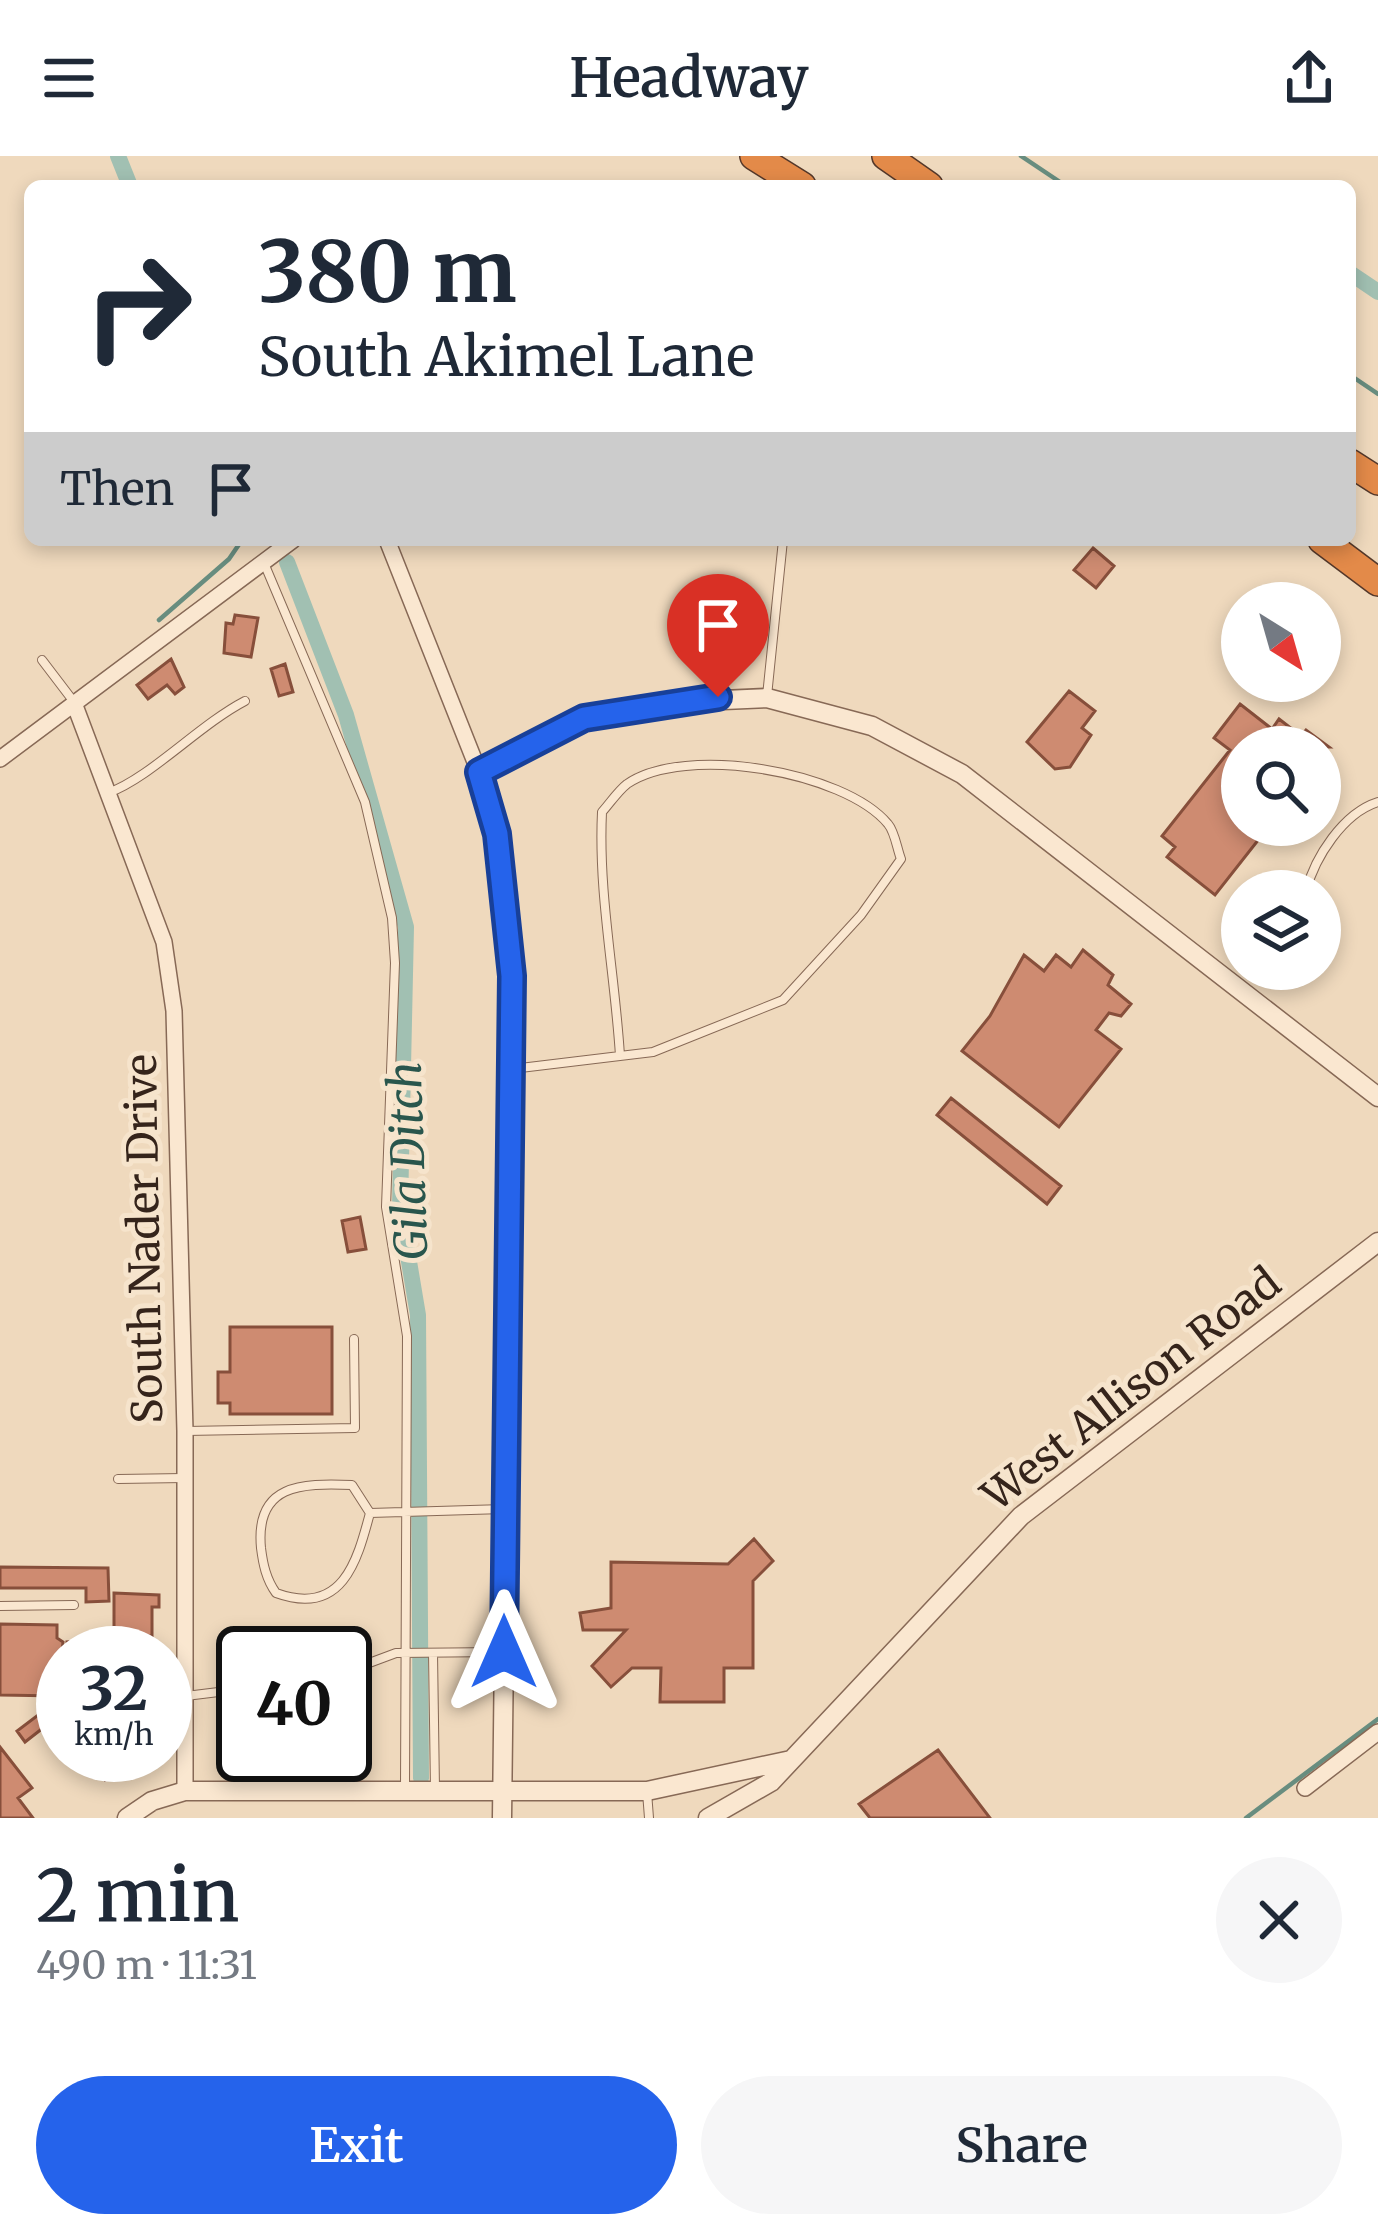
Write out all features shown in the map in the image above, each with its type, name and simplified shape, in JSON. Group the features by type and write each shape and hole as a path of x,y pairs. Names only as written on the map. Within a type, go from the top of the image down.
{"highway":[{"path":"754,156 792,180"},
{"path":"886,156 920,180"},
{"path":"1330,546 1378,582"}],"street":[{"path":"0,759 285,546"},
{"path":"390,546 479,772 497,834 507,900 510,1069 502,1818"},
{"path":"479,772 584,718 656,703 767,698 872,726 962,774 1378,1097"},
{"name":"South Nader Drive","path":"74,703 164,942 174,1011 186,1626"},
{"name":"West Allison Road","path":"708,1818 756,1793 791,1760 1022,1516 1378,1242"},
{"path":"1304,1788 1378,1732"},
{"path":"128,1818 152,1802 185,1791 647,1791 791,1760"},
{"name":"South Nader Drive","path":"185,1782 185,1791"}],"lane":[{"path":"767,698 782,546"},
{"path":"264,562 365,802 392,918 386,1207 405,1299 405,1791"},
{"path":"42,660 74,703"},
{"path":"107,793 131,785 169,750 245,701"},
{"path":"510,1069 620,1056 652,1052 783,1000 861,914 901,859 889,825 831,786 741,765 670,769 628,783 602,812 599,873 614,958 620,1056"},
{"path":"1315,870 1321,854 1351,818 1378,802"},
{"path":"185,1431 355,1428 354,1339"},
{"path":"118,1479 185,1478"},
{"path":"352,1485 370,1513 356,1568 348,1580 331,1591 304,1597 276,1593 261,1542 267,1503 293,1489 352,1485"},
{"path":"370,1513 504,1509"},
{"path":"0,1606 74,1605"},
{"path":"372,1658 504,1652"},
{"path":"434,1653 435,1790"},
{"path":"647,1791 649,1818"}],"building":[{"path":"1093,548 1114,566 1096,588 1074,570"},
{"path":"235,615 258,618 251,657 224,653 226,623 233,624"},
{"path":"171,659 184,687 175,694 167,685 148,699 137,685"},
{"path":"285,664 293,692 279,696 271,669"},
{"path":"1069,691 1095,711 1082,728 1091,735 1070,767 1055,769 1027,742"},
{"path":"1240,704 1268,726 1223,726"},
{"path":"1221,761 1221,846 1254,846 1235,870 1221,870 1221,887 1215,895 1167,857 1175,847 1162,836"},
{"path":"1083,950 1113,975 1108,985 1131,1004 1121,1016 1109,1013 1096,1030 1121,1049 1059,1127 962,1051 990,1016 1024,955 1044,971 1056,955 1071,967"},
{"path":"951,1098 1061,1186 1047,1204 937,1115"},
{"path":"360,1217 366,1249 348,1252 342,1221"},
{"path":"230,1327 332,1327 332,1414 230,1414 230,1403 218,1403 218,1372 230,1372"},
{"path":"754,1539 773,1561 753,1581 753,1668 724,1668 724,1702 660,1702 661,1668 632,1668 611,1687 592,1666 626,1630 583,1630 580,1613 611,1608 611,1562 728,1564"},
{"path":"0,1567 108,1568 109,1601 86,1602 86,1588 0,1588"},
{"path":"114,1593 159,1595 159,1607 152,1607 152,1626 114,1626"},
{"path":"0,1624 57,1625 36,1626 36,1696 0,1695"},
{"path":"36,1717 36,1733 25,1742 17,1731"},
{"path":"0,1747 32,1788 18,1798 33,1818 0,1818"},
{"path":"938,1750 990,1818 870,1818 859,1804"}],"waterway":[{"name":"Gila Ditch","path":"118,156 128,180"},
{"path":"1021,156 1057,180"},
{"path":"1356,277 1378,292"},
{"path":"1356,379 1378,394"},
{"path":"159,620 238,546"},
{"name":"Gila Ditch","path":"287,562 346,715 406,927 400,1208 418,1315 421,1778"},
{"path":"1246,1818 1378,1719"}],"route":[{"path":"504,1652 512,976 497,834 479,772 584,718 656,703 718,697"}]}
